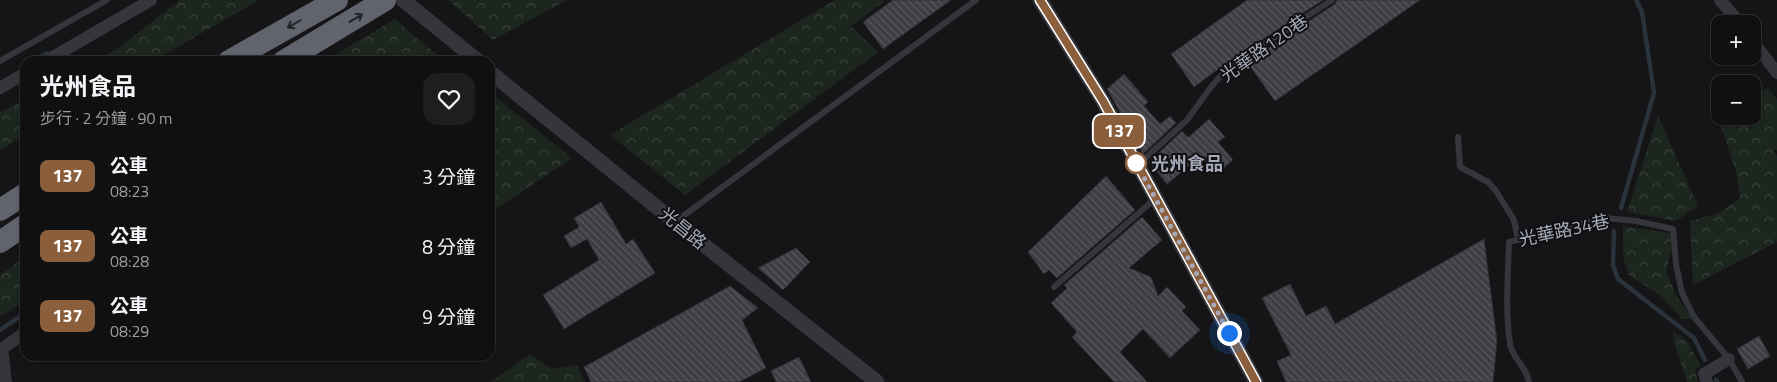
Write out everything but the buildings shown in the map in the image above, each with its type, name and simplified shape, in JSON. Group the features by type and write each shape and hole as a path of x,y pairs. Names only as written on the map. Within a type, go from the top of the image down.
{"highway":[{"path":"238,56 337,0"},
{"path":"292,56 385,0"},
{"path":"0,206 20,196"},
{"path":"0,210 20,197"},
{"path":"0,242 20,228"}],"street":[{"path":"55,56 151,0"},
{"path":"404,0 472,56"},
{"path":"1040,0 1103,101 1256,382"},
{"path":"1720,0 1733,15"},
{"path":"1761,52 1777,73"},
{"path":"0,88 20,76"},
{"name":"光昌路","path":"495,76 877,382"},
{"path":"6,382 1,356 2,349 20,336"},
{"path":"1707,382 1704,374 1729,359"}],"lane":[{"path":"0,61 107,0"},
{"path":"675,222 976,0"},
{"name":"光華路120巷","path":"1138,165 1187,120 1211,87 1228,68 1332,0"},
{"path":"1458,137 1460,167 1488,182 1496,191 1514,220 1518,240"},
{"path":"1054,287 1156,198"},
{"name":"光華路34巷","path":"1528,382 1528,374 1510,346 1507,287 1510,242 1605,218 1673,229 1676,264 1682,293 1694,317 1729,359"},
{"path":"1729,359 1742,382"}],"green space":[{"path":"180,0 259,0 162,56 104,56 117,49"},
{"path":"448,0 567,0 493,40"},
{"path":"835,0 886,0 851,26 878,52 685,195 610,135"},
{"path":"395,19 438,56 333,56"},
{"path":"1768,88 1777,100 1777,150 1774,151 1777,156 1777,242 1693,285 1690,221 1719,213 1740,198 1736,172 1721,125 1761,125 1761,90"},
{"path":"495,97 572,158 495,210"},
{"path":"20,102 20,138 0,150 0,112"},
{"path":"1658,116 1698,206 1676,221 1627,212"},
{"path":"1623,226 1670,233 1672,246 1666,272 1677,297 1693,319 1682,319 1662,297 1629,275 1623,257"},
{"path":"20,261 20,304 0,317 0,275"},
{"path":"1673,331 1687,341 1701,366 1695,369 1698,382 1687,382 1674,342"},
{"path":"530,354 552,369 577,365 585,382 491,382"}],"waterway":[{"path":"1621,208 1654,93 1642,12 1636,0"},
{"path":"42,56 47,53"},
{"path":"1614,231 1613,265 1618,279 1694,338 1705,360"},
{"path":"0,330 20,316"}],"bus line":[{"name":"137","path":"1040,0 1103,101 1256,382"}],"place":[{"name":"光州食品","path":"1136,163"}],"route":[{"path":"1136,163 1229,333"}]}
